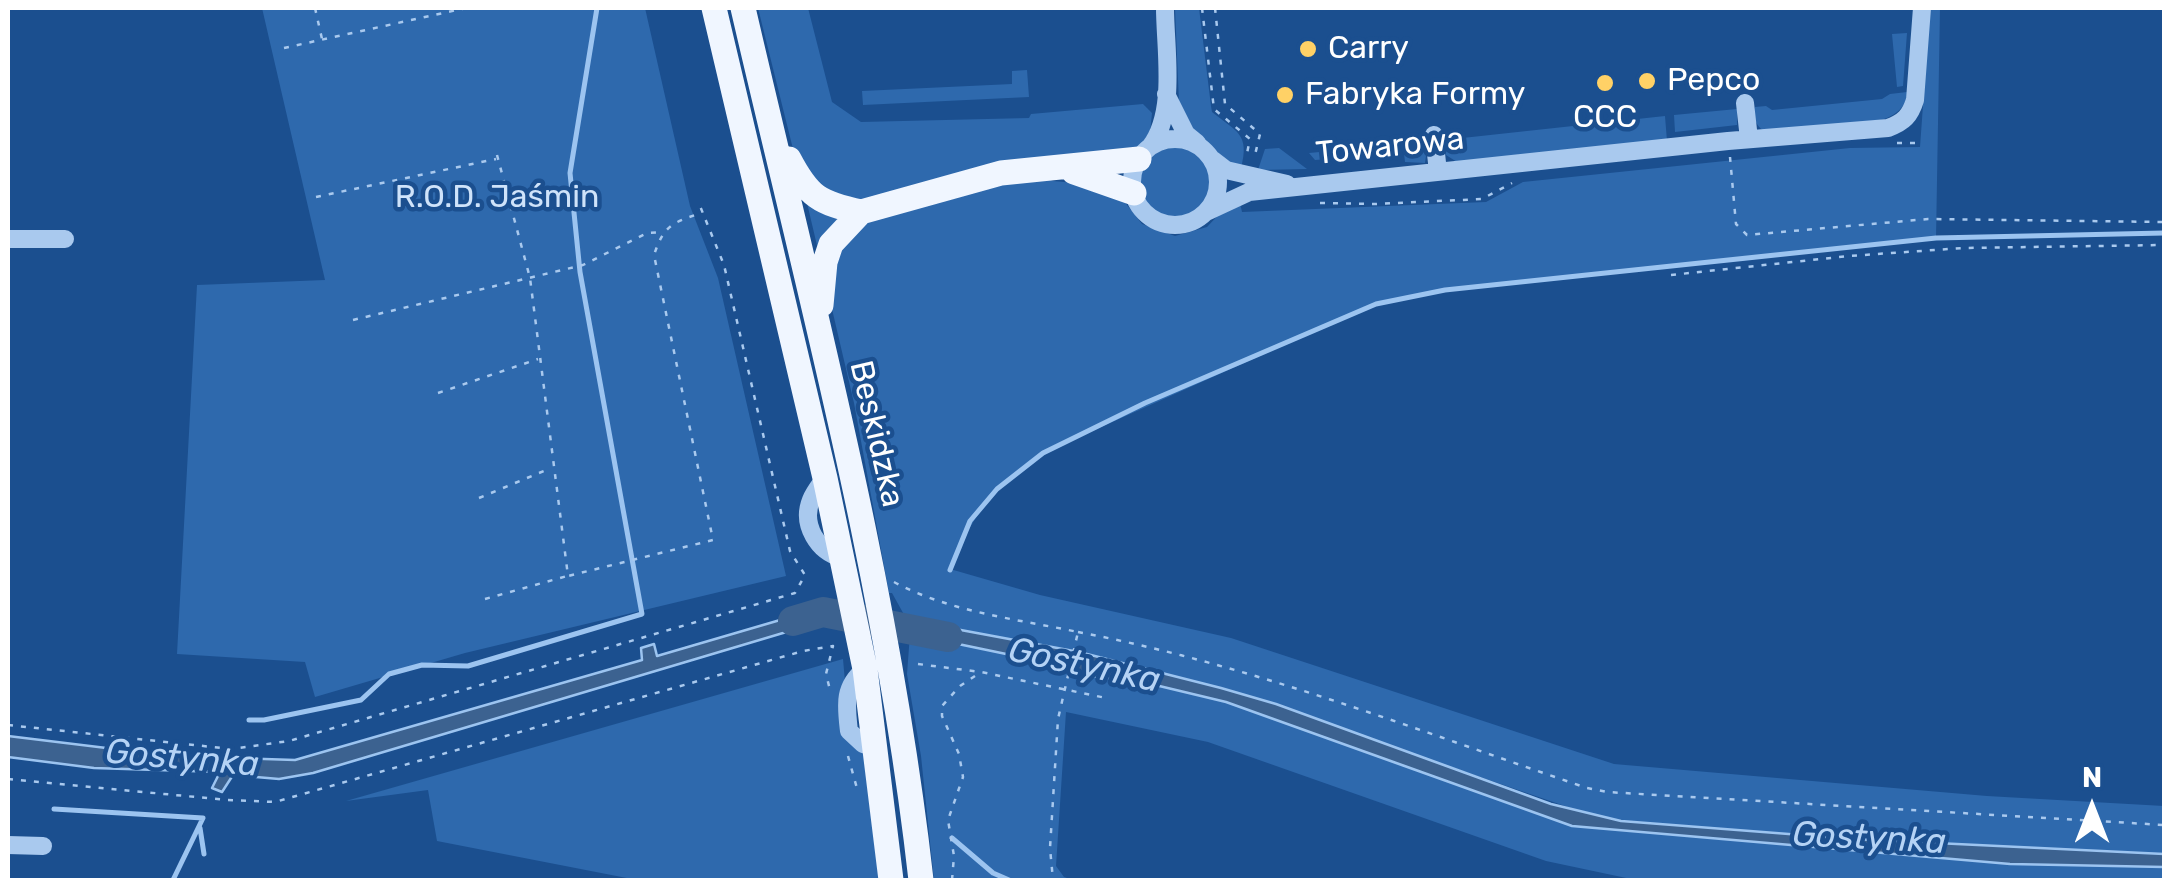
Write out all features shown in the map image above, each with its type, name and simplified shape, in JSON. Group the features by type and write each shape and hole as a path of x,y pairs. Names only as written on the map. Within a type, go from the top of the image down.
{"main road":[{"name":"Beskidzka","path":"714,8 825,478 865,669 891,880"},
{"name":"Beskidzka","path":"743,8 821,340 906,669 921,880"},
{"path":"769,121 802,185 823,202 861,212 982,178 1144,153"},
{"path":"1060,168 1134,194"},
{"path":"821,340 825,262 832,244 861,212"}],"street":[{"name":"Towarowa","path":"1144,153 1159,134 1166,94 1165,8"},
{"name":"Towarowa","path":"1206,212 1243,193 1728,141 1888,128 1901,124 1915,100 1922,8"},
{"name":"Towarowa","path":"1166,94 1186,134 1226,170 1302,187"},
{"path":"1746,103 1750,139"},
{"path":"1434,135 1438,172"},
{"path":"1177,139 1191,142 1208,154 1218,187 1206,212 1181,225 1166,224 1144,212 1134,194 1134,170 1144,153 1177,139"},
{"path":"8,239 65,240"},
{"path":"8,845 44,846"}],"path":[{"path":"315,8 322,39"},
{"path":"284,48 466,8"},
{"path":"1202,8 1214,108 1250,139 1243,174"},
{"path":"1728,141 1736,224 1747,234 1928,219 2164,222"},
{"path":"316,197 497,157 530,278 568,576"},
{"path":"8,725 231,748 290,741 795,593 805,574 790,551 724,265 700,206"},
{"path":"485,598 713,540 654,255 662,232 674,222 702,212"},
{"path":"353,320 583,266 647,233 662,232"},
{"path":"1671,276 1964,248 2164,245"},
{"path":"438,393 540,358"},
{"path":"852,375 863,429"},
{"path":"479,498 552,468"},
{"path":"896,583 947,604 1162,648 1227,667 1597,790 2164,825"},
{"path":"1052,880 1050,848 1058,719 1078,632"},
{"path":"8,778 275,802 803,651 833,646 826,674 831,693"},
{"path":"906,669 981,672 1106,698"},
{"path":"952,880 954,856 948,820 963,777 942,706 960,686 981,672"},
{"path":"846,749 862,805"},
{"path":"972,880 978,880"}],"green space":[{"name":"R.O.D. Jaśmin","path":"262,8 645,8 690,206 718,278 786,576 465,653 315,697 305,662 177,654 197,285 325,280"},
{"path":"758,8 808,8 832,102 861,122 1029,118 1031,114 1143,104 1152,113 1150,133 1136,150 858,203 830,198 793,149"},
{"path":"1175,8 1199,8 1212,112 1239,135 1244,148 1241,168 1223,160 1191,133 1179,103"},
{"path":"1930,8 1940,8 1936,238 1445,290 1376,304 1043,453 987,503 968,530 950,569 1040,595 1231,638 1614,764 1987,796 2164,806 2164,854 1853,839 1621,821 1591,815 1221,688 1079,652 907,620 889,593 854,403 828,292 841,243 862,224 985,185 1042,176 1086,184 1120,196 1142,224 1175,236 1207,227 1224,209 1240,203 1242,212 1486,202 1523,182 1850,148 1920,147"},
{"path":"1907,33 1903,86 1897,87 1892,34"},
{"path":"1027,70 1029,97 863,105 862,91 1012,84 1012,71"},
{"path":"1907,92 1899,110 1881,120 1764,131 1754,118 1755,107 1772,110 1882,99"},
{"path":"1737,109 1737,125 1675,132 1674,115"},
{"path":"1665,116 1667,141 1457,162 1446,155 1444,140"},
{"path":"1428,142 1425,163 1405,162 1403,144"},
{"path":"1394,145 1396,154 1315,160 1309,153"},
{"path":"1176,147 1201,158 1212,183 1201,208 1176,219 1151,208 1140,183 1151,158"},
{"path":"1279,148 1307,169 1258,170 1265,149"},
{"path":"807,203 848,217 819,254"},
{"path":"910,634 1059,665 1074,674 1151,684 1226,702 1572,826 2010,864 2164,867 2164,880 1631,879 1546,861 1208,742 1066,712 1056,866 1064,877 1073,880 934,880 921,756 907,674"},
{"path":"843,659 850,738 863,750 879,880 637,880 437,841 428,790 346,801"}],"water":[{"path":"828,606 830,619 313,773 279,779 233,775 222,792 212,788 220,772 94,768 8,757 8,736 172,756 295,760 642,660 641,648 654,644 657,656"},
{"path":"907,620 1079,652 1221,688 1276,704 1551,804 1621,821 1853,839 2164,854 2164,867 2010,864 1572,826 1226,702 1151,684 1074,674 1059,665 910,634"}],"waterway":[{"path":"249,720 361,700 389,674 422,665 468,666 642,614 580,272 570,173 597,8"},
{"path":"950,570 970,521 997,489 1043,453 1145,403 1376,304 1445,290 1936,238 2164,233"},
{"name":"Gostynka","path":"793,621 823,612 948,637"},
{"path":"54,809 203,818 173,880"},
{"path":"200,828 204,854"},
{"path":"952,838 993,873 1009,880"}],"place":[{"name":"Carry","path":"1308,49"},
{"name":"Pepco","path":"1647,81"},
{"name":"CCC","path":"1605,83"},
{"name":"Fabryka Formy","path":"1285,95"}]}
